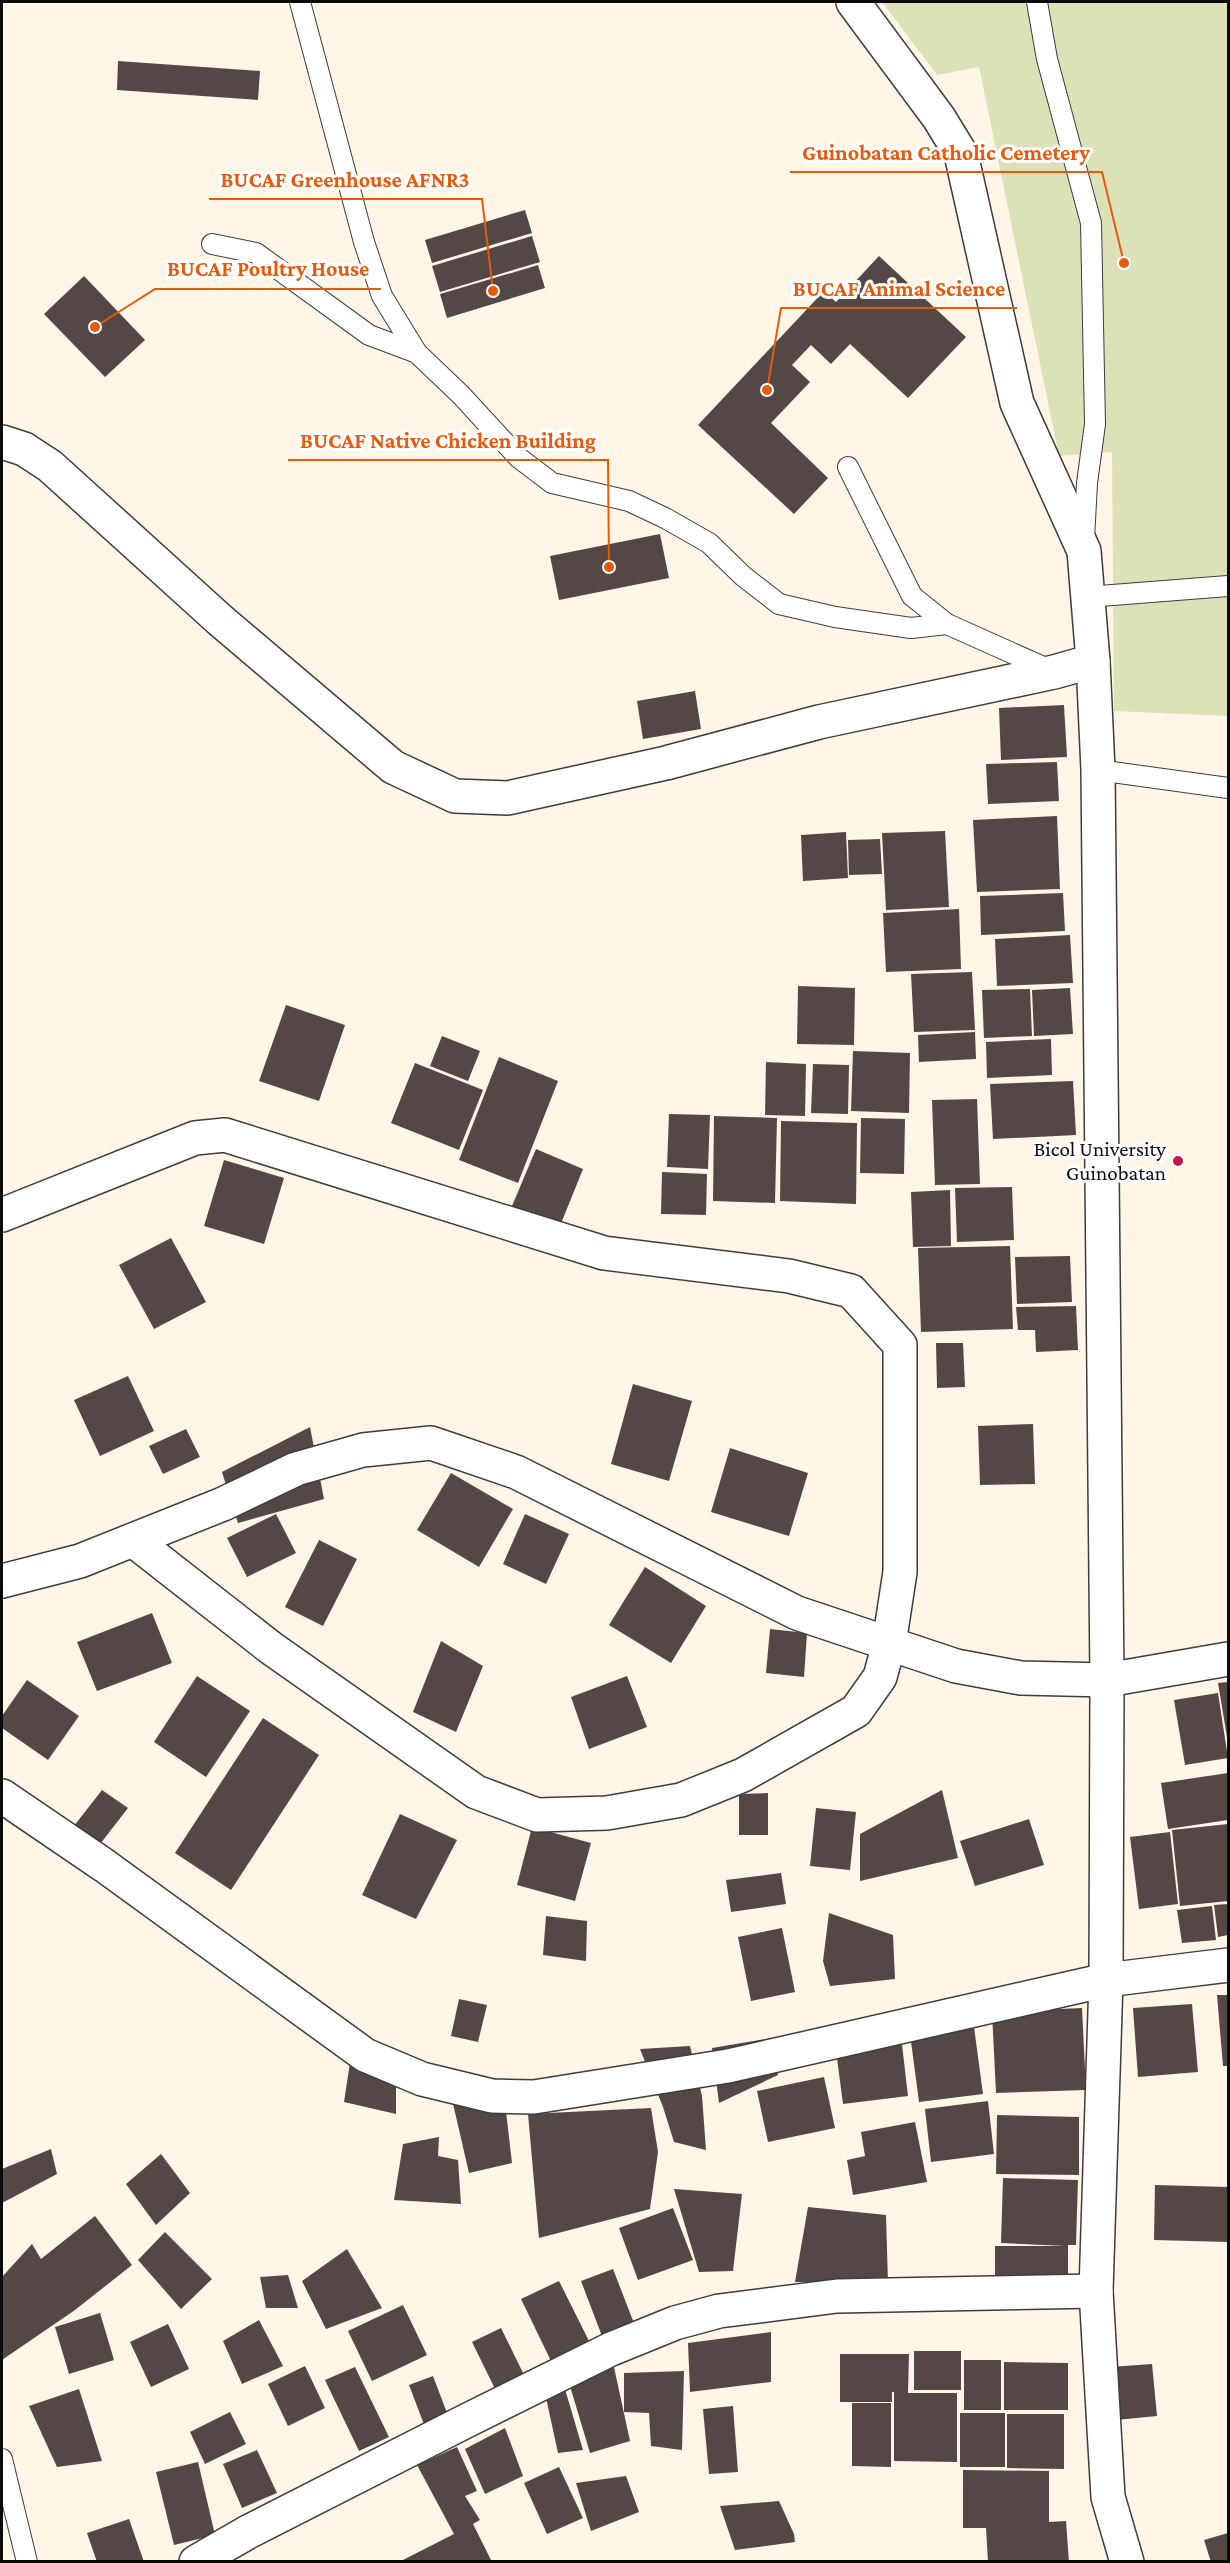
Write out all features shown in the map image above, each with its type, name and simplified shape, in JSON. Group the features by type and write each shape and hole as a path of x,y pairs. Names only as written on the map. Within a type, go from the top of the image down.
{"street":[{"path":"853,2 939,118 961,154 1017,403 1084,551 1093,661 1098,770 1107,1680 1106,1980 1096,2291 1108,2497 1127,2562"},
{"path":"2,442 24,449 50,466 220,620 393,767 455,796 508,798 666,763 819,722 1054,672 1093,661"},
{"path":"2,1215 195,1138 225,1135 604,1253 789,1276 851,1291 900,1346 900,1572 889,1644 880,1677 856,1711 743,1775 681,1800 607,1813 537,1815 476,1792 271,1648 133,1540"},
{"path":"2,1581 80,1561 223,1504 296,1469 363,1450 431,1443 516,1473 798,1612 956,1666 1021,1678 1107,1680 1228,1659"},
{"path":"2,1796 105,1866 365,2055 422,2079 492,2096 534,2097 728,2066 1106,1980 1228,1965"},
{"path":"196,2562 258,2527 466,2421 611,2349 675,2323 719,2311 837,2296 1096,2291"}],"lane":[{"path":"300,2 363,242 382,296 417,353 461,395 519,458 552,483 629,501 665,518 709,543 743,576 779,604 835,617 911,628 947,624"},
{"path":"1037,2 1047,59 1091,224 1095,424 1087,483 1084,551"},
{"path":"212,244 256,253 369,335 417,353"},
{"path":"848,467 912,596 947,624 1054,672"},
{"path":"1087,597 1228,586"},
{"path":"1098,770 1228,788"},
{"path":"2,2459 27,2562"}],"green space":[{"path":"882,2 1228,2 1228,716 1114,711 1112,452 1059,456 979,67 937,75"}],"building":[{"path":"118,61 260,71 258,100 117,90"},
{"path":"525,210 532,233 432,263 425,240"},
{"path":"532,236 540,262 440,292 432,266"},
{"path":"879,256 966,337 908,398 850,344 831,364 811,345 792,365 810,382 771,423 828,478 794,514 698,425 824,291 836,302"},
{"path":"538,265 545,288 447,318 440,294"},
{"path":"84,276 145,340 105,377 44,314"},
{"path":"660,534 669,578 559,600 550,556"},
{"path":"695,691 701,729 643,739 637,701"},
{"path":"1064,705 1067,757 1001,760 999,708"},
{"path":"1057,762 1059,801 988,804 986,764"},
{"path":"1057,816 1060,889 977,892 973,820"},
{"path":"945,831 949,907 886,910 882,833"},
{"path":"846,832 848,878 803,881 801,835"},
{"path":"880,839 882,874 849,875 848,840"},
{"path":"1063,893 1065,931 981,935 980,896"},
{"path":"959,909 961,969 886,972 883,913"},
{"path":"1070,935 1073,983 997,986 995,939"},
{"path":"972,972 975,1030 914,1032 911,974"},
{"path":"798,986 855,988 854,1045 797,1044"},
{"path":"1070,988 1073,1034 1034,1036 1032,990"},
{"path":"1030,989 1032,1036 984,1038 982,990"},
{"path":"286,1005 345,1025 319,1101 259,1081"},
{"path":"975,1032 976,1059 919,1062 918,1035"},
{"path":"442,1036 480,1051 468,1081 430,1066"},
{"path":"1051,1039 1052,1075 987,1078 986,1042"},
{"path":"853,1051 910,1053 909,1113 851,1111"},
{"path":"499,1057 558,1081 518,1183 459,1160"},
{"path":"766,1062 806,1064 805,1116 765,1115"},
{"path":"415,1063 483,1090 459,1150 391,1123"},
{"path":"813,1064 849,1065 848,1114 811,1113"},
{"path":"1073,1081 1076,1135 993,1139 990,1084"},
{"path":"977,1099 980,1184 935,1185 932,1100"},
{"path":"669,1114 710,1115 708,1169 667,1167"},
{"path":"714,1116 777,1118 775,1203 713,1201"},
{"path":"861,1118 905,1119 904,1174 860,1173"},
{"path":"781,1121 857,1123 856,1204 780,1201"},
{"path":"536,1149 583,1169 560,1226 512,1206"},
{"path":"224,1160 284,1178 264,1244 204,1226"},
{"path":"662,1172 707,1174 706,1215 661,1214"},
{"path":"1012,1187 1014,1240 957,1242 955,1188"},
{"path":"950,1190 951,1246 913,1247 911,1192"},
{"path":"171,1238 206,1302 154,1329 119,1265"},
{"path":"1010,1246 1013,1329 921,1332 918,1248"},
{"path":"1070,1256 1072,1302 1017,1304 1015,1257"},
{"path":"1076,1306 1078,1350 1036,1352 1035,1330 1018,1330 1016,1307"},
{"path":"936,1343 963,1343 965,1387 937,1388"},
{"path":"128,1376 154,1431 100,1456 74,1400"},
{"path":"633,1384 692,1401 669,1481 611,1464"},
{"path":"1033,1424 1035,1484 980,1485 978,1426"},
{"path":"310,1427 324,1499 238,1523 222,1472"},
{"path":"186,1429 200,1457 163,1474 149,1446"},
{"path":"730,1448 808,1473 789,1536 711,1512"},
{"path":"451,1473 513,1509 479,1567 417,1530"},
{"path":"276,1514 296,1553 247,1577 227,1538"},
{"path":"525,1514 569,1534 546,1584 503,1564"},
{"path":"319,1540 357,1559 323,1626 285,1607"},
{"path":"645,1567 706,1606 671,1663 609,1625"},
{"path":"152,1613 172,1663 97,1691 77,1642"},
{"path":"770,1629 807,1633 804,1677 766,1673"},
{"path":"441,1641 483,1666 456,1732 413,1712"},
{"path":"197,1676 250,1711 206,1777 154,1742"},
{"path":"627,1676 647,1727 589,1749 571,1697"},
{"path":"27,1680 79,1716 48,1760 2,1728 2,1716"},
{"path":"1228,1682 1228,1737 1227,1737 1218,1683"},
{"path":"1218,1693 1228,1758 1185,1765 1174,1700"},
{"path":"263,1718 319,1755 231,1890 175,1853"},
{"path":"1228,1773 1228,1820 1168,1829 1161,1783"},
{"path":"102,1790 128,1808 97,1848 70,1831"},
{"path":"942,1790 958,1858 860,1881 860,1834"},
{"path":"768,1793 768,1835 739,1835 739,1794"},
{"path":"816,1808 856,1812 850,1870 810,1866"},
{"path":"400,1814 457,1840 416,1919 362,1895"},
{"path":"1029,1819 1044,1865 975,1886 960,1841"},
{"path":"1228,1824 1228,1901 1180,1906 1172,1830"},
{"path":"532,1827 591,1843 575,1901 517,1885"},
{"path":"1170,1832 1178,1904 1139,1909 1130,1837"},
{"path":"781,1873 786,1904 731,1912 726,1880"},
{"path":"1228,1904 1228,1935 1218,1937 1214,1905"},
{"path":"1212,1906 1216,1940 1182,1943 1177,1910"},
{"path":"829,1913 893,1935 895,1979 830,1986 823,1961"},
{"path":"546,1916 587,1921 586,1961 543,1955"},
{"path":"782,1928 795,1992 751,2001 738,1937"},
{"path":"1217,1995 1228,1995 1228,2066 1223,2066"},
{"path":"459,1999 487,2005 478,2042 451,2036"},
{"path":"1192,2004 1198,2072 1138,2077 1133,2008"},
{"path":"1082,2008 1086,2090 996,2093 992,2012"},
{"path":"974,2027 983,2094 919,2102 910,2034"},
{"path":"901,2036 908,2096 843,2104 835,2043"},
{"path":"772,2038 778,2075 719,2103 712,2048"},
{"path":"690,2046 702,2096 706,2150 674,2142 640,2049"},
{"path":"351,2056 396,2076 396,2114 344,2102"},
{"path":"824,2077 835,2128 768,2142 757,2091"},
{"path":"451,2095 505,2103 512,2163 469,2173"},
{"path":"988,2101 994,2154 931,2162 925,2109"},
{"path":"651,2108 658,2152 650,2209 539,2238 528,2114"},
{"path":"997,2115 1079,2117 1079,2175 996,2174"},
{"path":"915,2122 927,2182 853,2195 847,2160 865,2156 861,2132"},
{"path":"439,2137 438,2156 458,2160 461,2204 394,2200 403,2144"},
{"path":"51,2149 57,2174 2,2203 2,2169"},
{"path":"161,2154 190,2193 156,2225 126,2184"},
{"path":"1003,2178 1078,2180 1076,2245 1068,2245 1068,2291 995,2292 995,2246 1065,2246 1001,2243"},
{"path":"1155,2185 1228,2187 1228,2242 1154,2240"},
{"path":"674,2189 742,2194 733,2271 699,2272"},
{"path":"808,2207 886,2215 888,2283 795,2282"},
{"path":"673,2208 693,2260 638,2280 619,2228"},
{"path":"95,2216 132,2265 75,2310 2,2360 2,2277 32,2244 41,2259"},
{"path":"165,2232 212,2279 181,2309 138,2260"},
{"path":"347,2249 382,2308 326,2329 302,2281"},
{"path":"613,2269 637,2331 605,2344 581,2281"},
{"path":"288,2275 298,2308 266,2308 260,2277"},
{"path":"559,2281 590,2343 551,2361 521,2299"},
{"path":"403,2305 427,2355 372,2381 348,2331"},
{"path":"100,2313 114,2360 69,2374 55,2327"},
{"path":"259,2320 283,2366 242,2384 223,2341"},
{"path":"168,2324 189,2369 151,2387 130,2342"},
{"path":"501,2328 528,2383 499,2397 472,2342"},
{"path":"771,2332 771,2382 690,2392 688,2343"},
{"path":"914,2351 961,2351 961,2390 914,2390"},
{"path":"840,2354 909,2354 908,2393 957,2393 957,2462 894,2461 894,2392 892,2392 892,2402 840,2402"},
{"path":"612,2358 630,2441 590,2453 567,2376"},
{"path":"964,2360 1001,2360 1001,2410 964,2410"},
{"path":"1004,2362 1068,2363 1068,2410 1004,2410"},
{"path":"1152,2364 1157,2416 1116,2420 1110,2367"},
{"path":"305,2366 325,2408 288,2426 268,2384"},
{"path":"355,2367 389,2437 359,2451 325,2380"},
{"path":"684,2371 682,2450 651,2446 649,2413 624,2412 624,2373"},
{"path":"433,2376 452,2426 428,2435 409,2385"},
{"path":"562,2379 583,2450 558,2453 543,2384"},
{"path":"79,2389 102,2461 57,2467 29,2406"},
{"path":"852,2403 891,2403 891,2467 852,2466"},
{"path":"733,2406 738,2472 709,2474 703,2409"},
{"path":"230,2412 246,2444 205,2464 190,2432"},
{"path":"960,2413 1005,2413 1005,2467 960,2467"},
{"path":"1007,2414 1064,2414 1064,2469 1007,2468"},
{"path":"505,2428 523,2476 485,2494 465,2449"},
{"path":"457,2447 477,2491 465,2496 480,2520 473,2524 492,2562 399,2562 454,2534 417,2465"},
{"path":"257,2450 277,2493 242,2508 223,2464"},
{"path":"198,2462 215,2535 174,2545 156,2472"},
{"path":"559,2467 583,2518 547,2534 524,2483"},
{"path":"963,2470 1049,2471 1049,2522 1066,2521 1069,2562 988,2562 986,2528 963,2528"},
{"path":"626,2476 639,2512 591,2531 576,2483"},
{"path":"779,2501 794,2534 795,2542 735,2550 720,2506"},
{"path":"129,2519 144,2562 97,2562 87,2533"},
{"path":"1228,2533 1228,2562 1211,2562 1204,2540"}],"place":[{"name":"Guinobatan Catholic Cemetery","path":"1124,263"},
{"name":"BUCAF Greenhouse AFNR3","path":"493,291"},
{"name":"BUCAF Poultry House","path":"95,327"},
{"name":"BUCAF Animal Science","path":"767,390"},
{"name":"BUCAF Native Chicken Building","path":"609,567"},
{"name":"Bicol University Guinobatan","path":"1178,1161"}]}
